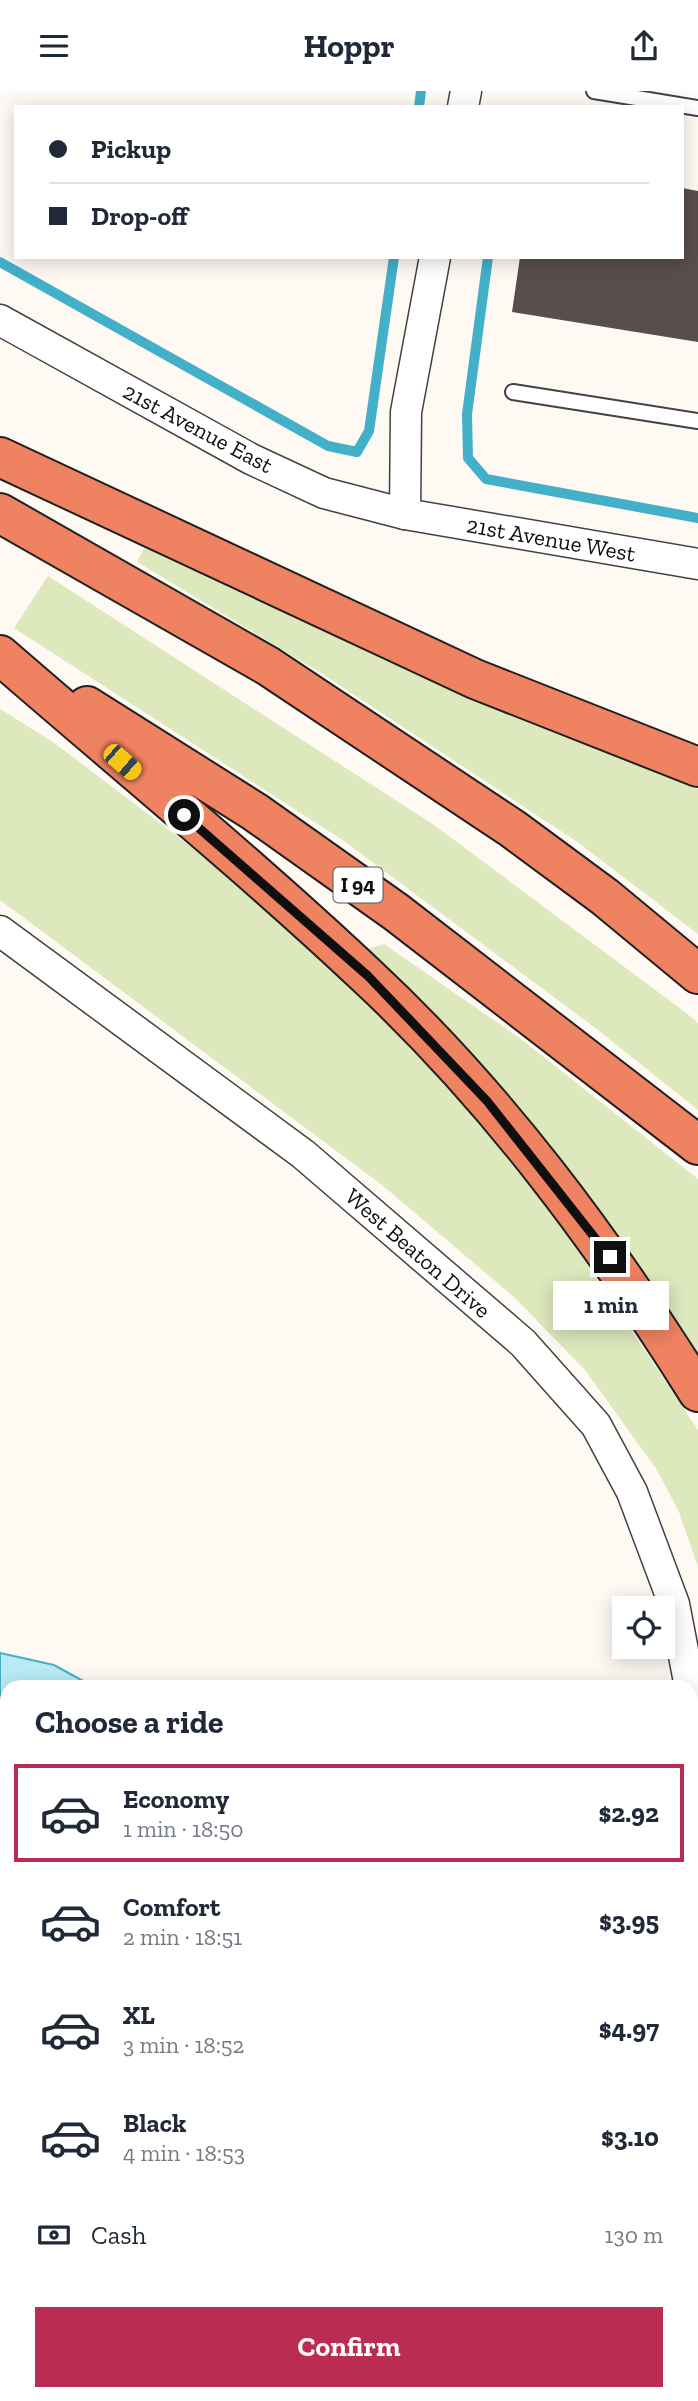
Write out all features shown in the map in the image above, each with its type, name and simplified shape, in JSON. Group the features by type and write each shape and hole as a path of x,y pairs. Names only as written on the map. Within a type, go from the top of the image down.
{"highway":[{"path":"0,457 475,679 698,767"},
{"path":"0,513 268,666 513,829 605,897 698,974"},
{"path":"0,652 368,976 487,1101 580,1216 640,1299 698,1392"},
{"name":"I 94","path":"0,652 256,812 499,988 698,1145"}],"street":[{"path":"405,515 405,412 435,259"},
{"name":"21st Avenue East","path":"0,320 251,459 324,493 405,515"},
{"name":"21st Avenue West","path":"405,515 698,564"},
{"name":"West Beaton Drive","path":"0,932 303,1154 523,1343 596,1425 632,1492 674,1604 689,1680"}],"lane":[{"path":"594,91 638,95 698,108"},
{"path":"513,392 698,421"}],"green space":[{"path":"147,543 560,732 698,789 698,934 576,841 321,673 137,562"},
{"path":"48,576 434,825 685,1012 698,1023 698,1110 598,1030 344,841 14,628"},
{"path":"0,709 53,742 222,870 349,984 414,1049 487,1132 559,1222 698,1430 698,1567 679,1512 657,1470 585,1370 514,1297 382,1185 0,900"},
{"path":"384,944 521,1039 698,1179 698,1365 451,1039 367,949"}],"water":[{"path":"0,1653 54,1665 81,1680 0,1680"}],"building":[{"path":"684,188 698,191 698,342 512,312 520,259 684,259"}],"waterway":[{"path":"419,105 421,91"},
{"path":"0,262 328,446 357,452 369,431 394,259"},
{"path":"488,259 467,414 468,458 486,479 698,518"}],"route":[{"path":"184,815 368,976 487,1101 610,1257"}]}
